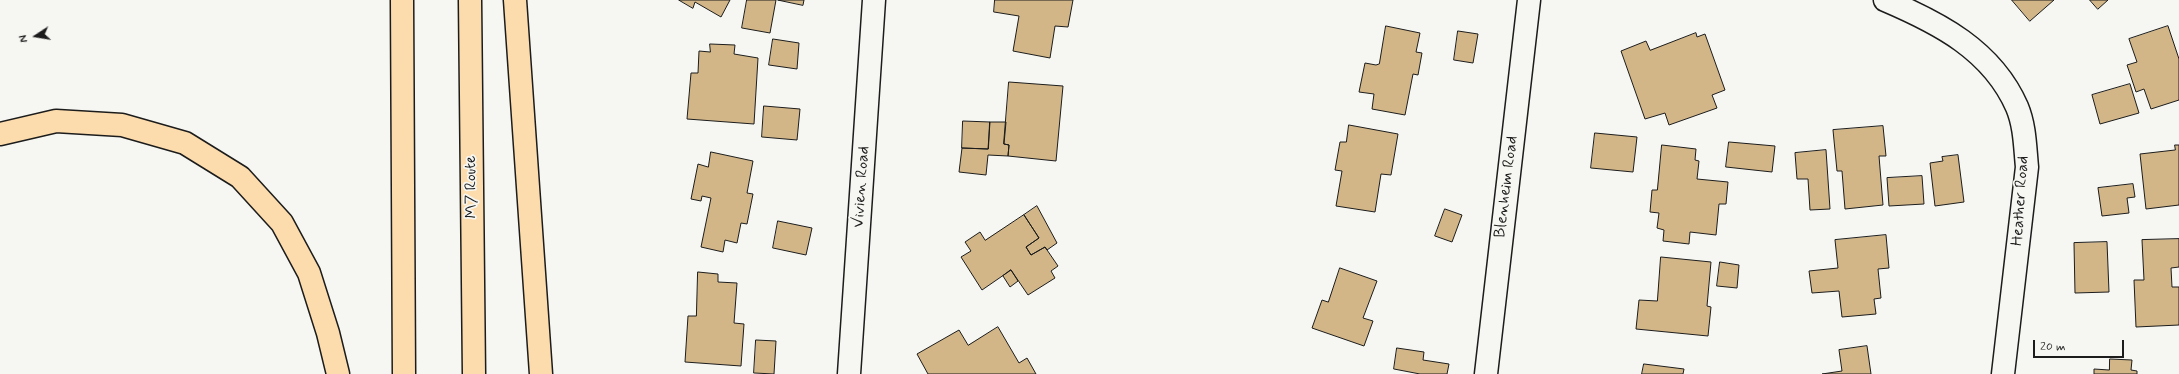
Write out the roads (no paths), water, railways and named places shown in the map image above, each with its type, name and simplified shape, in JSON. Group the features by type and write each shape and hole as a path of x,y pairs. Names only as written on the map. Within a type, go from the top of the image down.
{"highway":[{"path":"402,0 404,374"},
{"name":"M7 Route","path":"470,0 474,374"},
{"path":"515,0 541,374"},
{"path":"0,134 56,121 122,125 184,143 240,177 282,223 309,273 328,333 338,374"}],"street":[{"name":"Vivien Road","path":"849,374 874,0"},
{"name":"Blenheim Road","path":"1486,374 1529,0"},
{"name":"Heather Road","path":"1885,0 1931,20 1977,51 2001,77 2017,108 2024,133 2027,167 2003,374"}]}
